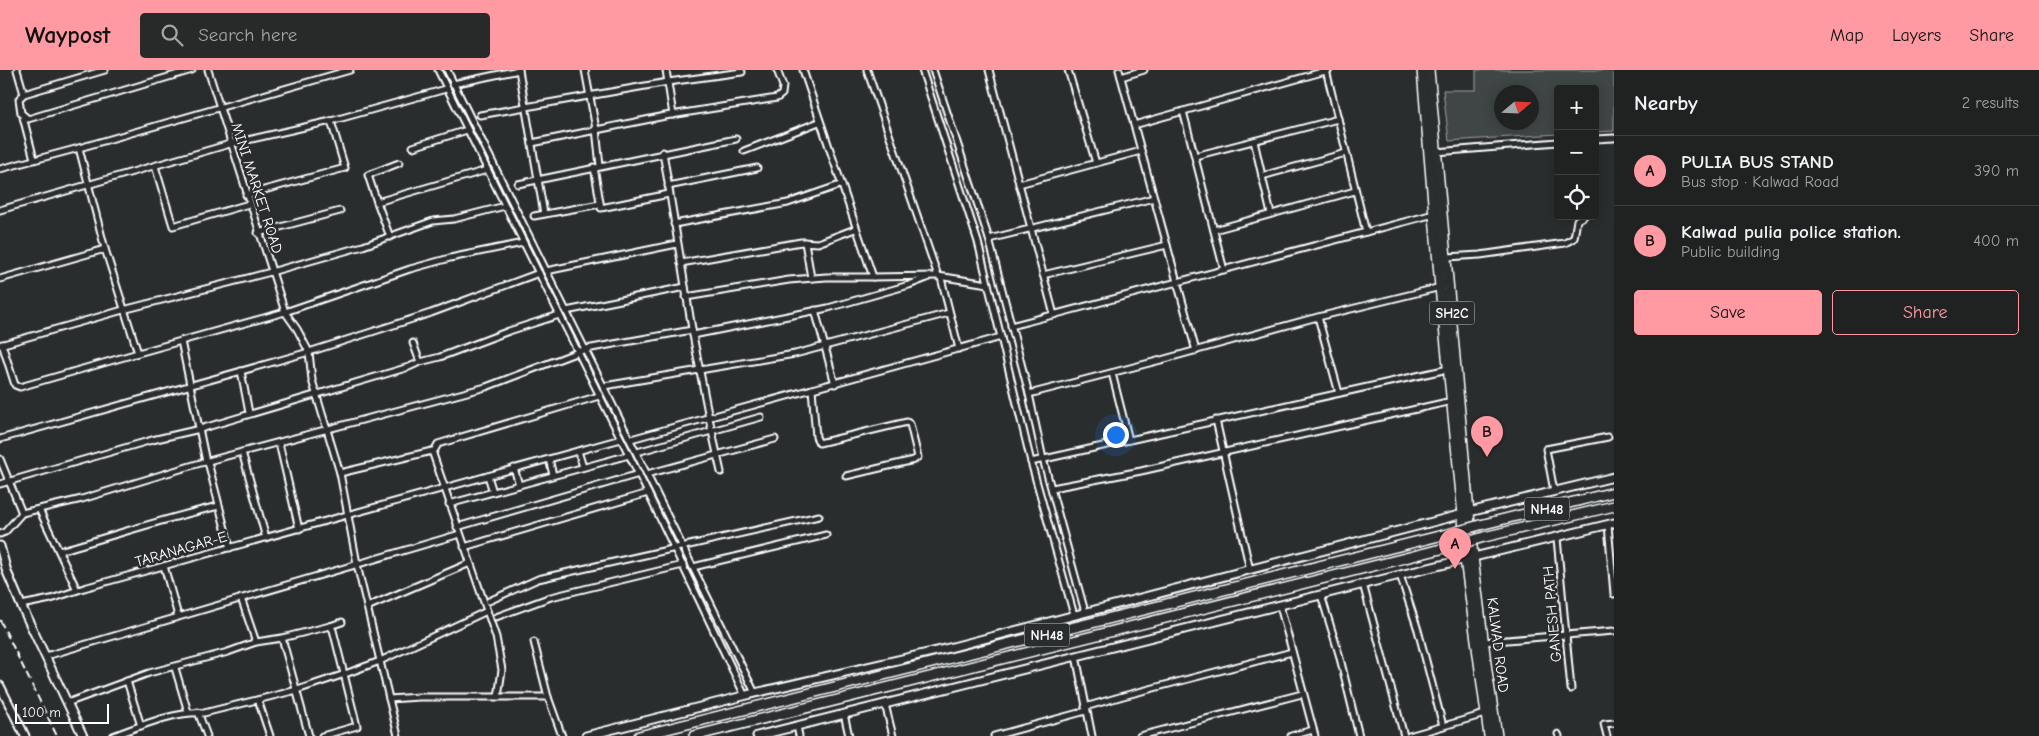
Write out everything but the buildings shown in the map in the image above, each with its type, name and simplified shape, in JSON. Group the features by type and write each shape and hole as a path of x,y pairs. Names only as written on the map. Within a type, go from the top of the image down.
{"main road":[{"name":"SH2C","path":"1422,70 1434,214 1445,286 1469,558"},
{"name":"SH2C","path":"1429,70 1447,258 1445,286 1448,369 1466,513"},
{"name":"NH48","path":"639,736 1614,492"},
{"name":"NH48","path":"694,736 1614,506"},
{"name":"KALWAD ROAD","path":"1469,558 1497,736"},
{"name":"KALWAD ROAD","path":"1469,558 1485,714 1489,736"}],"street":[{"path":"17,70 24,94"},
{"path":"34,160 19,99 24,94 103,70"},
{"path":"23,116 28,119 34,118 192,70"},
{"name":"MINI MARKET ROAD","path":"208,70 284,312 297,329 309,352"},
{"path":"0,169 350,70"},
{"path":"438,70 648,493 745,696"},
{"path":"446,70 586,348 755,693"},
{"path":"453,84 519,70 544,214"},
{"path":"585,70 596,129 601,208 669,194"},
{"path":"666,70 673,115"},
{"path":"532,143 596,129 777,98 782,94 783,86 777,70"},
{"path":"802,70 840,186 873,277"},
{"path":"867,70 940,277 959,349"},
{"path":"922,70 978,242 1031,462 1074,615"},
{"path":"933,70 989,239 1085,612"},
{"path":"989,70 1054,315"},
{"path":"1068,70 1096,163"},
{"path":"1119,70 1196,350"},
{"path":"1121,77 1144,70"},
{"path":"1134,125 1327,70 1366,232"},
{"path":"480,115 668,82 742,72"},
{"path":"0,210 230,144 331,121 446,89"},
{"path":"1183,111 1224,270"},
{"path":"1195,156 1338,119"},
{"path":"246,195 345,168 331,121"},
{"path":"744,151 819,122"},
{"path":"413,148 467,130"},
{"path":"518,184 736,138"},
{"path":"1599,139 1614,138"},
{"path":"1254,141 1271,214"},
{"path":"1436,152 1554,142"},
{"path":"79,148 105,249 138,353"},
{"path":"1019,184 1141,151"},
{"path":"663,152 699,370 722,472"},
{"path":"1262,176 1346,153"},
{"path":"390,237 368,175 399,163"},
{"path":"155,166 173,226 249,204"},
{"path":"668,186 757,168"},
{"path":"376,202 487,170"},
{"path":"674,224 788,203 840,186"},
{"path":"1214,230 1355,191"},
{"path":"989,239 1154,198"},
{"path":"534,216 600,204"},
{"path":"505,206 454,219 433,221 363,246 1,344 16,384 20,387 284,312 450,258 523,243"},
{"path":"258,233 340,211"},
{"path":"1012,326 1434,214"},
{"path":"1447,258 1565,243 1574,238 1577,220"},
{"path":"681,263 804,242 818,243 855,229"},
{"path":"804,242 811,278"},
{"path":"546,271 677,244"},
{"path":"1044,275 1167,245"},
{"path":"0,279 105,249"},
{"path":"0,439 309,352 443,309 475,295 539,273"},
{"path":"0,534 5,532 22,513 82,499 278,442 486,388 586,348 692,332 815,310 909,285 930,276"},
{"path":"686,297 811,278 930,276 988,284"},
{"path":"1029,394 1318,317 1445,286"},
{"path":"566,311 685,287"},
{"path":"815,310 834,384"},
{"path":"604,386 796,354 949,313"},
{"path":"0,484 152,440 200,429 445,356 509,330 559,315"},
{"path":"1318,317 1339,393"},
{"path":"631,439 1001,337"},
{"path":"181,341 207,462 230,548"},
{"path":"413,343 420,362"},
{"path":"309,352 312,380 340,473 357,565 398,736"},
{"path":"1031,462 1448,369"},
{"path":"241,371 249,414"},
{"path":"1112,373 1129,440"},
{"path":"812,389 816,437 819,443 830,442 906,422 910,424 918,457 914,460 846,476"},
{"path":"498,697 502,670 496,637 433,453 438,444 600,396"},
{"path":"1052,488 1452,401"},
{"path":"637,452 761,417"},
{"path":"1216,420 1250,570"},
{"path":"1554,491 1546,449 1608,437"},
{"name":"TARANAGAR-E","path":"21,605 51,599 77,590 621,438"},
{"path":"647,474 774,439"},
{"path":"278,442 299,528"},
{"path":"340,473 432,451 433,453"},
{"path":"578,451 583,467"},
{"path":"242,452 266,538"},
{"path":"449,504 629,455"},
{"path":"549,459 553,475"},
{"path":"0,460 22,513"},
{"path":"514,468 519,485"},
{"path":"457,527 638,474"},
{"path":"488,476 493,492"},
{"path":"586,736 755,693 945,648 1466,513 1614,477"},
{"path":"464,547 648,493"},
{"path":"59,551 186,513 219,506"},
{"path":"39,509 77,590"},
{"path":"489,601 538,579 819,516"},
{"path":"757,736 1611,524 1614,594"},
{"path":"46,656 460,534"},
{"path":"693,567 826,535"},
{"name":"GANESH PATH","path":"1557,538 1571,689"},
{"path":"0,546 4,554 7,572 21,605 83,736"},
{"path":"367,607 470,564"},
{"path":"496,617 551,597 683,565"},
{"path":"0,566 7,572"},
{"path":"164,566 178,616"},
{"path":"1400,575 1418,630 1443,726"},
{"path":"1364,584 1404,736"},
{"path":"1322,595 1359,736"},
{"path":"241,598 256,642"},
{"path":"1280,606 1302,694 1315,736"},
{"path":"112,736 188,712 198,712 258,700 297,690 380,661 487,611"},
{"path":"67,703 149,674 175,668 256,642 282,638 342,622"},
{"path":"322,736 357,726 333,630 330,626"},
{"path":"1483,642 1614,631"},
{"path":"282,638 309,736"},
{"path":"534,642 548,697 562,736"},
{"path":"994,736 1123,696 1292,652"},
{"path":"1076,656 1092,736"},
{"path":"175,668 188,712"},
{"path":"128,681 141,726"},
{"path":"0,686 25,736"},
{"path":"1140,736 1302,694"},
{"path":"389,699 419,697 548,697"},
{"path":"258,700 270,736"},
{"path":"885,704 893,736"},
{"path":"198,712 207,736"},
{"path":"844,714 849,736"},
{"path":"1413,735 1485,714"},
{"path":"1607,736 1604,724 1614,723"},
{"path":"797,726 799,736"},
{"path":"1291,736 1313,730"}],"shaded area":[{"path":"1476,70 1614,70 1614,131 1599,132 1599,85 1554,85 1554,134 1449,141 1443,90 1476,90"}],"railway":[{"path":"0,620 57,736"}],"place":[{"name":"Kalwad pulia police station.","path":"1487,457"},
{"name":"PULIA BUS STAND","path":"1455,569"}]}
